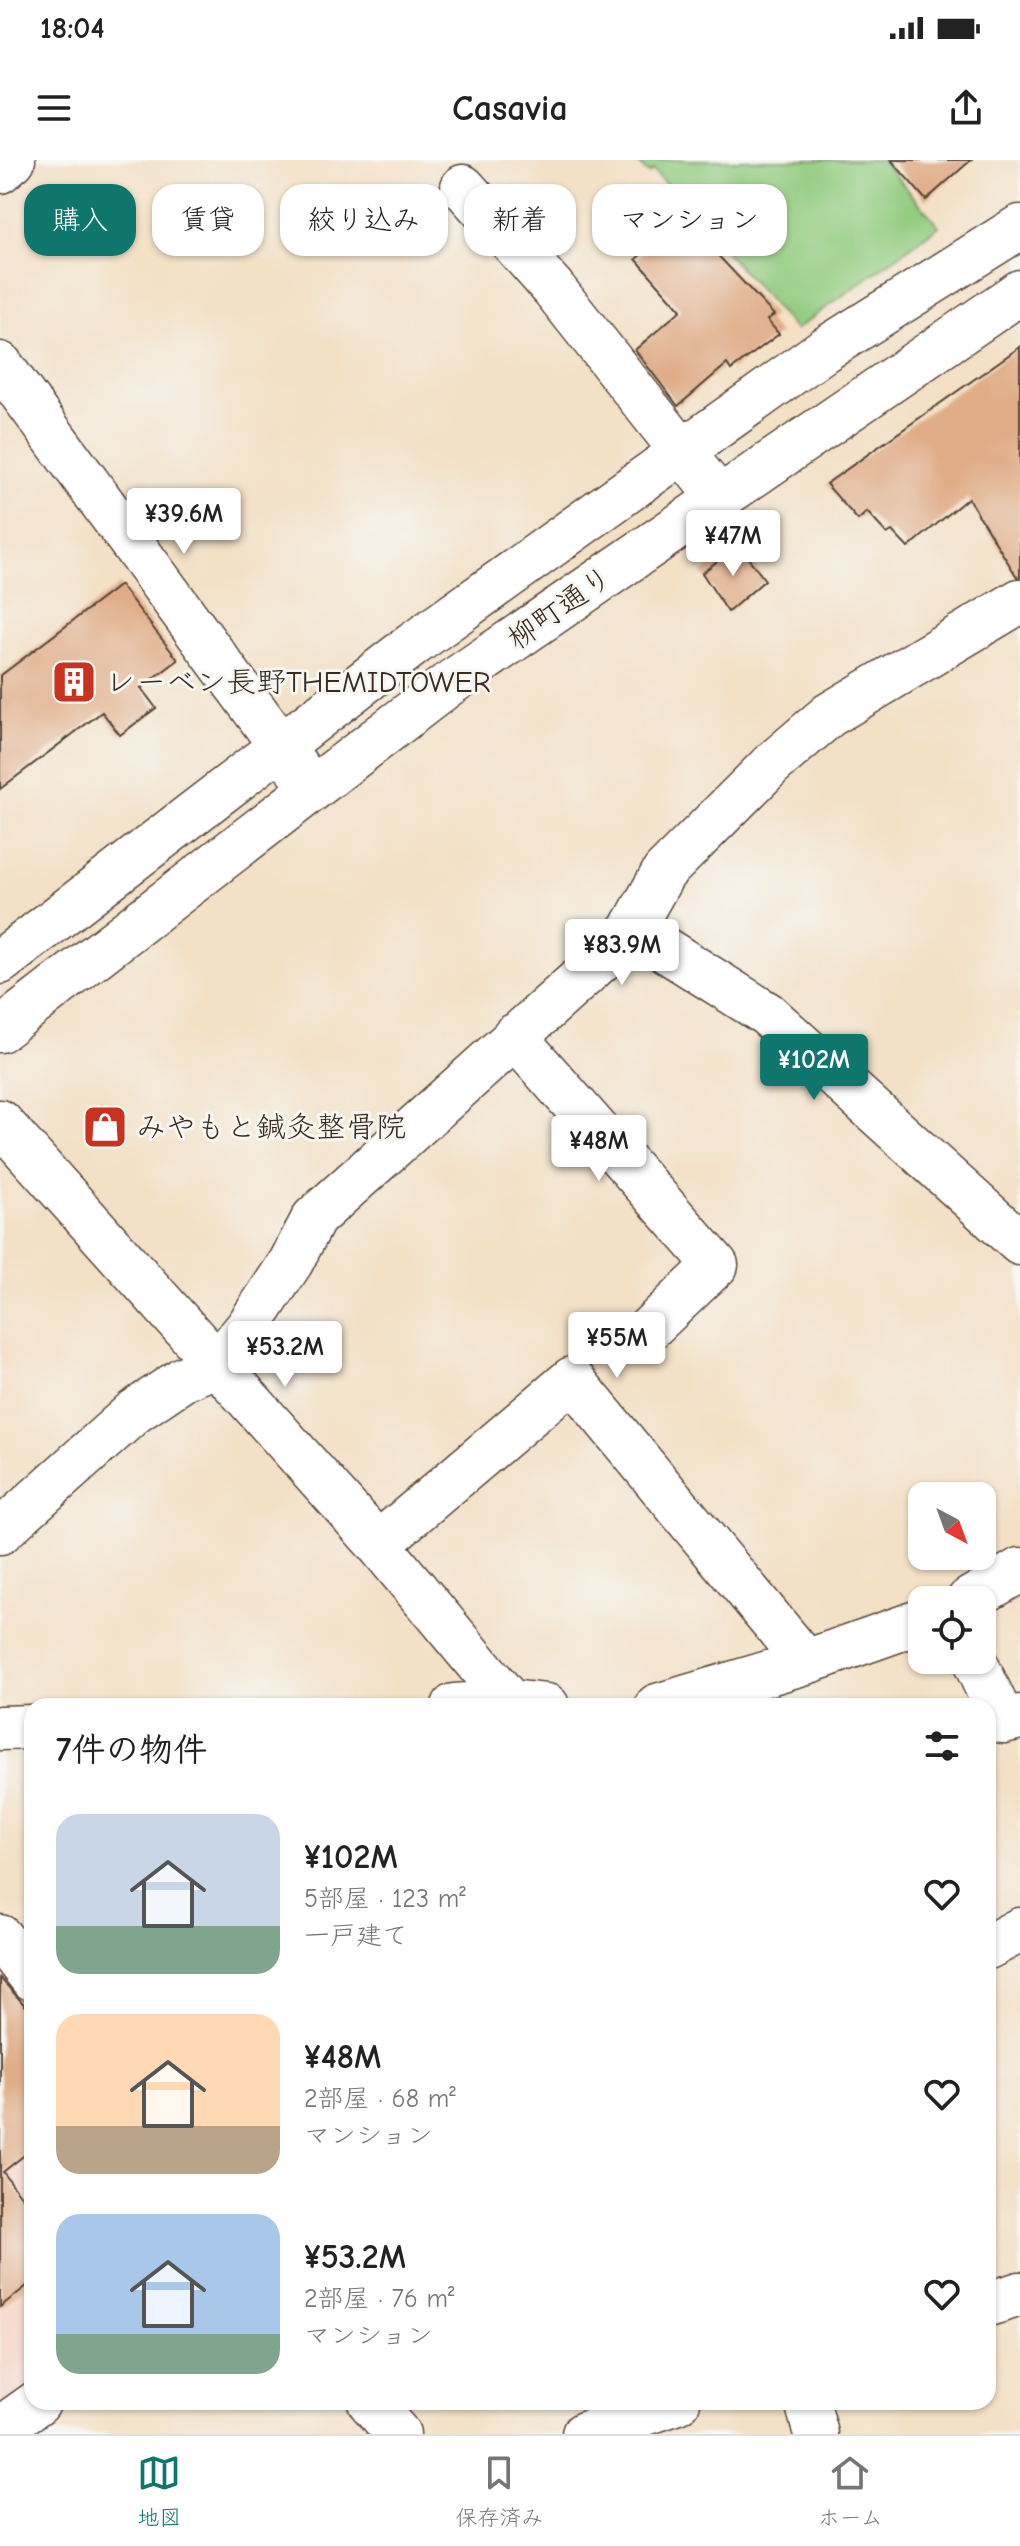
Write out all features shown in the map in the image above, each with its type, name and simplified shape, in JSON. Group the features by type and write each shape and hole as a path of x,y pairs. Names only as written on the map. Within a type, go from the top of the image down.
{"main road":[{"path":"0,171 13,160"},
{"path":"463,187 553,288 719,498"},
{"name":"柳町通り","path":"0,962 415,643 824,350 1020,227"},
{"name":"柳町通り","path":"0,1030 446,686 1020,292"},
{"path":"0,364 312,788"},
{"path":"0,1532 134,1412 183,1379 217,1364 248,1327 291,1262 314,1218 601,960 632,929 664,872 772,764 829,715 1020,601"},
{"path":"632,929 767,1014 1016,1232"},
{"path":"514,1036 716,1265 649,1329"},
{"path":"0,1122 518,1698"},
{"path":"378,1544 572,1379 806,1662"},
{"path":"993,1586 1020,1570"},
{"path":"684,1698 806,1662 908,1626"},
{"path":"981,1674 992,1698"},
{"path":"996,1706 1003,1721 1020,1717"},
{"path":"0,1728 24,1727"},
{"path":"996,1943 1020,1930"},
{"path":"0,1937 24,1968"},
{"path":"996,2302 1020,2294"},
{"path":"0,2429 27,2410"},
{"path":"377,2410 398,2434"},
{"path":"584,2434 654,2410"},
{"path":"809,2410 816,2434"}],"shaded area":[{"path":"0,1959 24,1989 24,2401 0,2418"}],"green space":[{"path":"635,160 882,160 939,226 795,330 729,256 787,256 787,184 665,184 653,170 648,174"}],"building":[{"path":"891,160 971,160 926,200"},
{"path":"639,256 719,256 774,315 767,320 779,334 731,370 727,364 678,406 635,350 681,310 636,259"},
{"path":"1020,347 1020,576 1017,577 968,498 908,548 892,531 887,534 867,512 858,520 826,484"},
{"path":"738,545 765,580 728,612 702,573"},
{"name":"レーベン長野THEMIDTOWER","path":"120,585 178,660 141,688 156,708 120,735 102,712 0,789 0,676"},
{"path":"0,1978 24,2004 24,2155 3,2172 24,2200 24,2288 0,2307"}],"place":[{"name":"レーベン長野THEMIDTOWER","path":"74,682"},
{"name":"みやもと鍼灸整骨院","path":"105,1127"}]}
